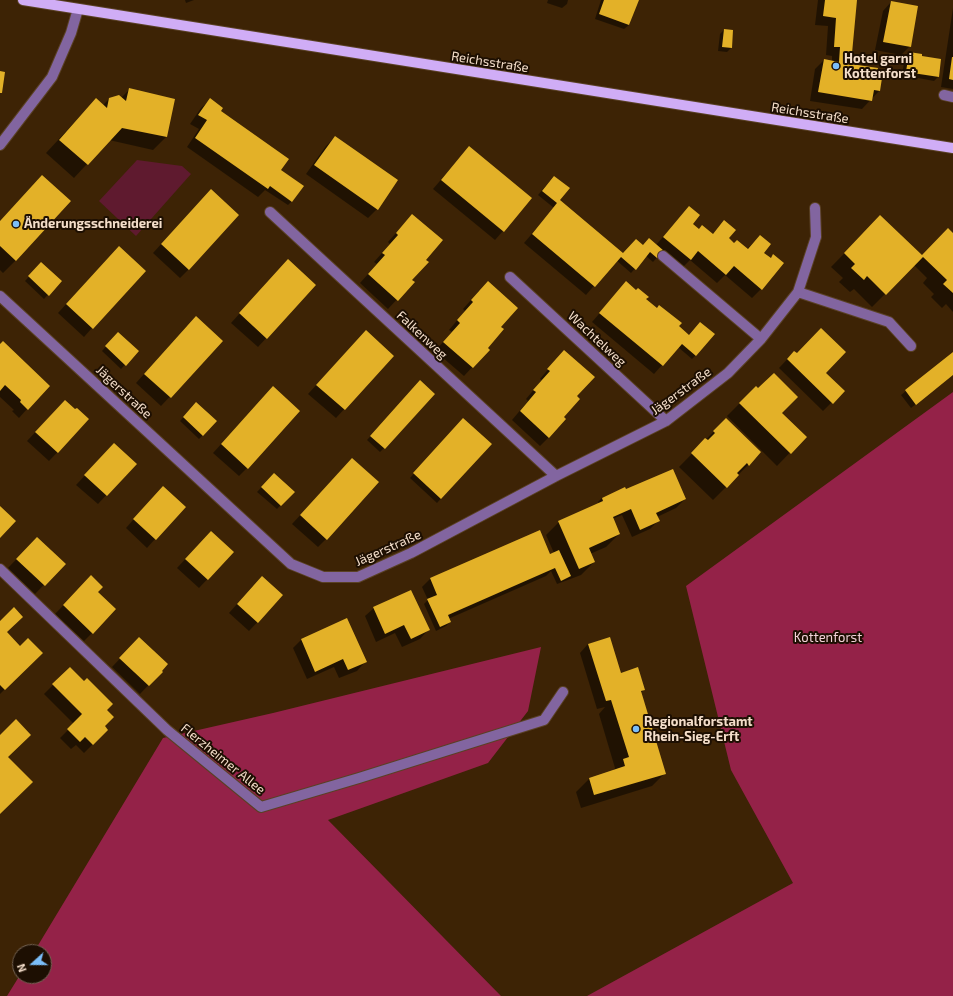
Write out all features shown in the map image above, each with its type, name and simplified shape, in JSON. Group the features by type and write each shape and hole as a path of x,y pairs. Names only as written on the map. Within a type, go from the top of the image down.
{"main road":[{"name":"Reichsstraße","path":"23,0 953,148"}],"street":[{"path":"0,145 52,77 71,33 78,9"},
{"name":"Jägerstraße","path":"0,296 291,564 323,577 358,577 411,553 556,476 666,421 728,373 761,339 798,292 816,237 815,208"},
{"name":"Falkenweg","path":"270,212 556,476"},
{"path":"663,256 761,339"},
{"name":"Wachtelweg","path":"510,277 666,421"},
{"path":"798,292 889,322 911,346"},
{"name":"Flerzheimer Allee","path":"0,569 167,730 261,807 544,720 563,692"}],"shaded area":[{"path":"137,160 182,166 191,174 136,236 99,201"}],"green space":[{"name":"Kottenforst","path":"953,392 953,996 587,996 793,883 731,770 686,586"},
{"path":"541,647 528,711 488,763 328,820 501,996 7,996 14,984 52,984 52,944 39,944 163,738 273,713"}],"building":[{"path":"604,0 639,0 629,25 599,14"},
{"path":"825,0 857,0 851,64 878,68 876,77 882,78 880,91 874,90 872,101 818,92 824,59 839,62 840,47 834,47 836,18 823,16"},
{"path":"891,1 918,6 911,47 883,42"},
{"path":"724,29 733,30 732,48 722,47"},
{"path":"909,52 941,59 939,77 906,72"},
{"path":"953,57 953,80 949,79"},
{"path":"0,71 5,72 2,93 0,93"},
{"path":"129,88 175,99 167,137 122,128 88,165 59,140 96,98 107,108 109,98 119,95 126,101"},
{"path":"210,98 223,108 221,111 289,159 281,170 304,186 292,202 270,186 268,189 195,138 207,120 198,115"},
{"path":"335,136 398,180 378,210 314,165"},
{"path":"469,146 532,198 504,232 441,180"},
{"path":"42,175 71,201 16,261 0,246 0,221"},
{"path":"554,176 570,188 560,200 623,253 636,239 643,245 649,238 664,251 657,258 650,252 636,270 621,257 595,287 532,234 557,203 542,191"},
{"path":"211,189 239,215 189,270 161,244"},
{"path":"689,206 700,215 693,224 699,229 702,225 713,234 724,220 736,230 729,238 734,243 737,240 748,249 760,235 771,244 764,253 771,258 773,254 784,263 762,290 734,266 726,275 698,251 691,260 663,237"},
{"path":"412,214 443,240 426,260 429,262 412,280 415,282 398,301 368,274 385,255 382,253 398,235 396,233"},
{"path":"880,215 922,255 948,228 953,233 953,293 943,284 947,280 923,257 886,295 867,276 864,280 851,268 855,264 844,253"},
{"path":"119,246 146,271 93,329 66,304"},
{"path":"288,259 316,285 267,339 239,313"},
{"path":"41,262 62,281 49,296 28,276"},
{"path":"488,281 518,308 501,327 504,329 488,348 490,350 473,368 443,342 460,323 457,320 473,302 471,300"},
{"path":"626,281 636,290 638,288 649,297 646,299 657,308 659,305 682,323 679,326 689,335 700,322 715,334 696,356 682,344 663,366 599,313"},
{"path":"196,316 223,341 171,398 144,374"},
{"path":"821,328 846,352 826,373 845,391 833,404 787,359 794,351 797,353"},
{"path":"366,330 394,356 345,410 316,385"},
{"path":"118,332 139,351 126,366 105,346"},
{"path":"3,341 50,386 28,410 20,402 21,400 5,385 0,391 0,344"},
{"path":"564,350 595,377 577,396 580,399 564,417 566,419 549,438 520,411 536,392 533,390 550,371 547,369"},
{"path":"953,352 953,375 916,405 905,390"},
{"path":"774,373 798,397 782,413 807,437 791,454 739,403 756,386 758,388"},
{"path":"420,380 435,394 385,449 370,436"},
{"path":"273,386 300,411 248,469 221,444"},
{"path":"65,400 89,419 58,453 35,432"},
{"path":"196,402 217,421 203,436 183,417"},
{"path":"463,418 492,444 441,499 413,473"},
{"path":"726,418 761,452 749,466 747,463 737,473 739,475 727,488 691,453 705,438 708,440 715,433 713,431"},
{"path":"114,443 137,464 107,496 84,475"},
{"path":"352,458 379,482 327,540 300,515"},
{"path":"673,469 686,499 656,513 660,521 640,530 631,509 613,517 620,534 589,548 595,562 579,569 558,521 603,501 602,498 625,487 626,489"},
{"path":"274,473 295,492 281,506 261,487"},
{"path":"163,486 186,507 156,540 133,519"},
{"path":"0,506 16,521 0,538"},
{"path":"540,530 550,554 559,550 571,576 561,581 555,568 448,615 451,622 440,627 427,599 437,595 430,578"},
{"path":"211,531 234,552 208,580 185,559"},
{"path":"37,537 66,564 45,586 16,559"},
{"path":"91,575 103,587 98,592 116,609 93,634 63,605"},
{"path":"262,576 283,595 258,623 237,604"},
{"path":"411,590 430,630 411,639 404,625 385,634 373,607"},
{"path":"14,607 23,617 7,632 20,646 28,638 43,653 5,690 0,685 0,621"},
{"path":"347,618 367,662 348,670 343,659 315,672 301,639"},
{"path":"139,637 168,664 162,671 163,672 149,686 119,658"},
{"name":"Regionalforstamt Rhein-Sieg-Erft","path":"610,637 621,673 638,667 645,690 641,691 666,774 594,795 589,778 625,766 623,759 629,757 611,700 606,701 588,644"},
{"path":"70,667 84,681 87,678 113,704 107,710 114,717 105,726 108,730 93,745 85,737 80,742 67,729 82,714 52,684"},
{"path":"16,719 31,735 8,757 33,782 0,814 0,735"}],"place":[{"name":"Hotel garni Kottenforst","path":"836,66"},
{"name":"Änderungsschneiderei","path":"16,224"},
{"name":"Regionalforstamt Rhein-Sieg-Erft","path":"636,729"}]}
